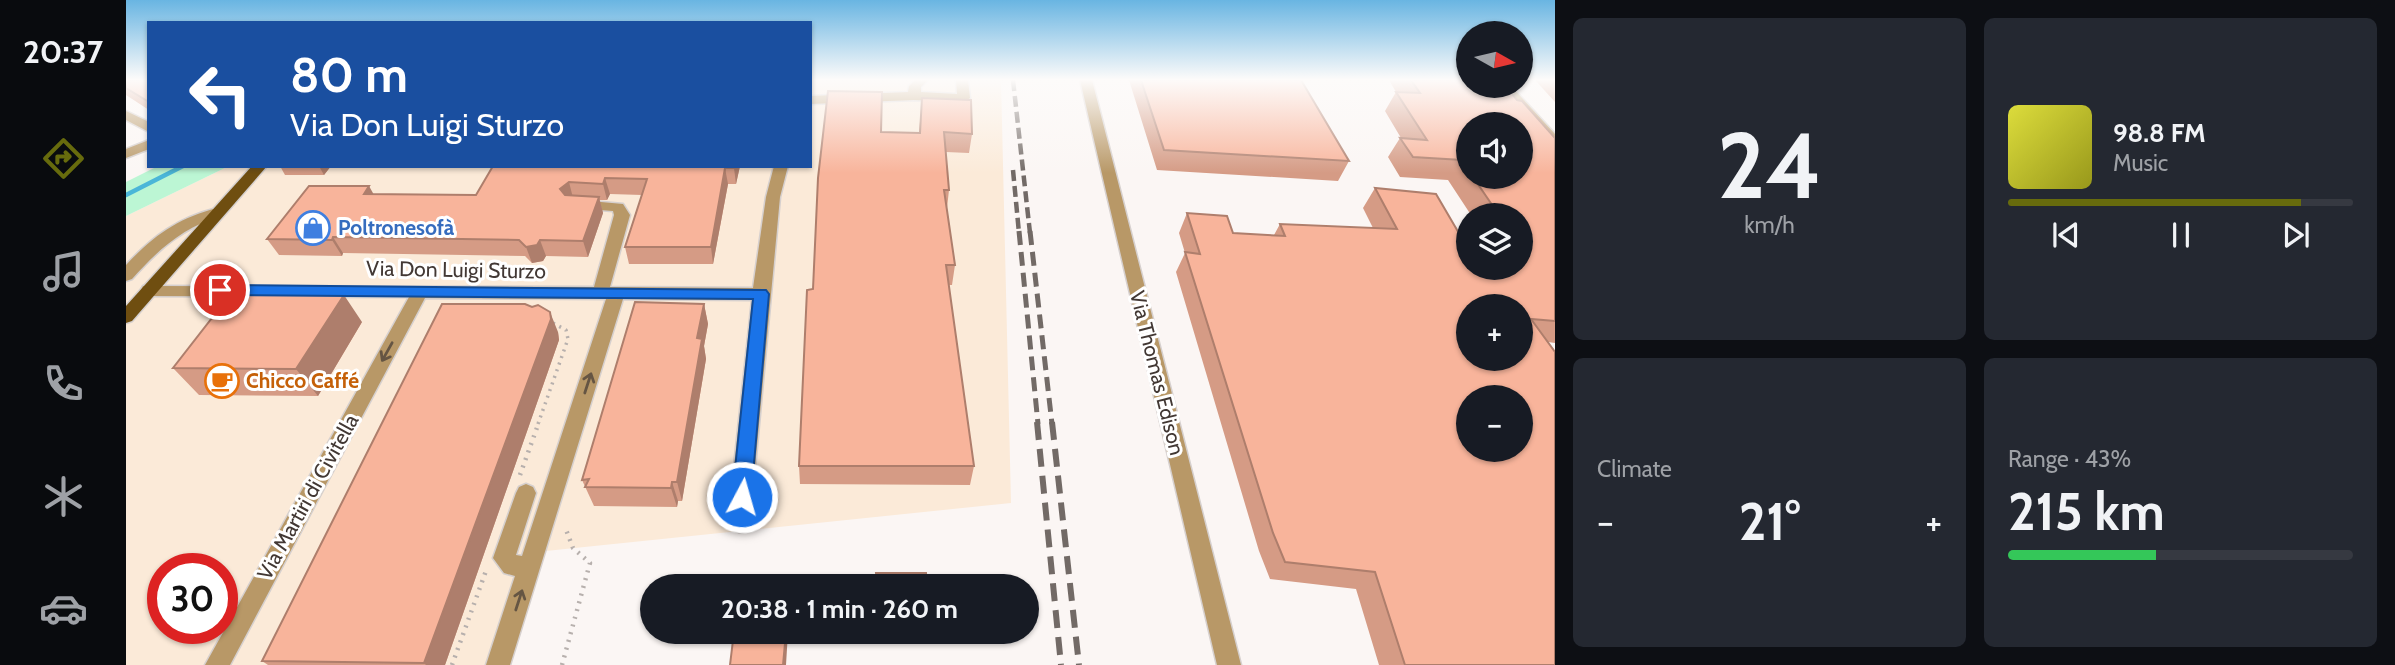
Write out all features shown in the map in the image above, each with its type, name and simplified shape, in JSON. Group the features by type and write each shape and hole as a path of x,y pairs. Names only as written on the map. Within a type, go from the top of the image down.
{"main road":[{"path":"130,308 258,168"}],"street":[{"name":"Via Thomas Edison","path":"1092,111 1113,222 1227,661"},
{"path":"1527,111 1555,142"},
{"path":"126,115 147,127"},
{"path":"1540,126 1555,127"},
{"path":"126,153 147,145"},
{"path":"739,522 761,294 781,168"},
{"path":"498,665 530,566 608,294 607,265 621,215 618,207 575,205"},
{"path":"126,275 164,234 194,218 217,213"},
{"name":"Via Don Luigi Sturzo","path":"149,290 761,294"},
{"name":"Via Martiri di Civitella","path":"217,665 420,292"},
{"path":"479,293 473,306 477,309 533,309"},
{"path":"522,488 504,558 512,566 530,566"}],"path":[{"path":"522,488 568,339 566,330 548,321"},
{"path":"562,665 590,563 576,554 569,541 565,523"},
{"path":"452,665 489,561"}],"shaded area":[{"path":"812,111 1002,111 1011,503 536,552 505,665 126,665 126,216 225,168 812,168"}],"green space":[{"path":"154,168 225,168 126,216 126,182"}],"building":[{"path":"826,111 882,111 881,132 920,133 921,111 971,111 972,134 944,132 949,190 944,190 955,265 946,265 974,466 799,466 807,290 813,289 818,178"},
{"path":"1151,111 1319,111 1349,161 1164,150"},
{"path":"1408,111 1532,112 1456,112 1456,160 1413,157 1400,138 1427,140"},
{"path":"1533,113 1555,138 1555,321 1533,319 1533,294 1456,294 1456,371 1533,371 1533,322 1555,352 1555,665 1405,665 1375,572 1285,562 1273,533 1185,252 1200,254 1187,213 1227,216 1233,233 1285,236 1280,224 1397,229 1375,188 1436,194 1456,228 1456,280 1533,280 1533,203 1491,203 1481,189 1533,189"},
{"path":"492,168 725,168 711,247 625,247 647,179 605,178 603,184 569,182 560,189 565,195 599,197 583,241 540,240 537,245 526,247 519,240 333,237 332,240 267,239 309,186 369,186 364,194 476,195"},
{"path":"253,293 344,295 296,369 173,368 219,309 229,301"},
{"path":"635,302 704,304 697,338 702,339 677,482 672,482 671,488 585,487 589,479 582,480"},
{"path":"442,304 538,305 550,312 551,319 424,663 262,661"},
{"path":"876,573 926,574 876,574"},
{"path":"733,644 785,644 783,665 730,665"}],"waterway":[{"path":"126,195 179,168"}],"railway":[{"path":"1016,111 1030,233"},
{"path":"1013,170 1019,233"},
{"path":"1019,231 1038,424"},
{"path":"1030,231 1052,424"},
{"path":"1037,422 1061,665"},
{"path":"1052,422 1079,665"}],"place":[{"name":"Poltronesofà","path":"313,228"},
{"name":"Chicco Caffé","path":"222,381"}],"route":[{"path":"220,290 761,294 742,497"}]}
